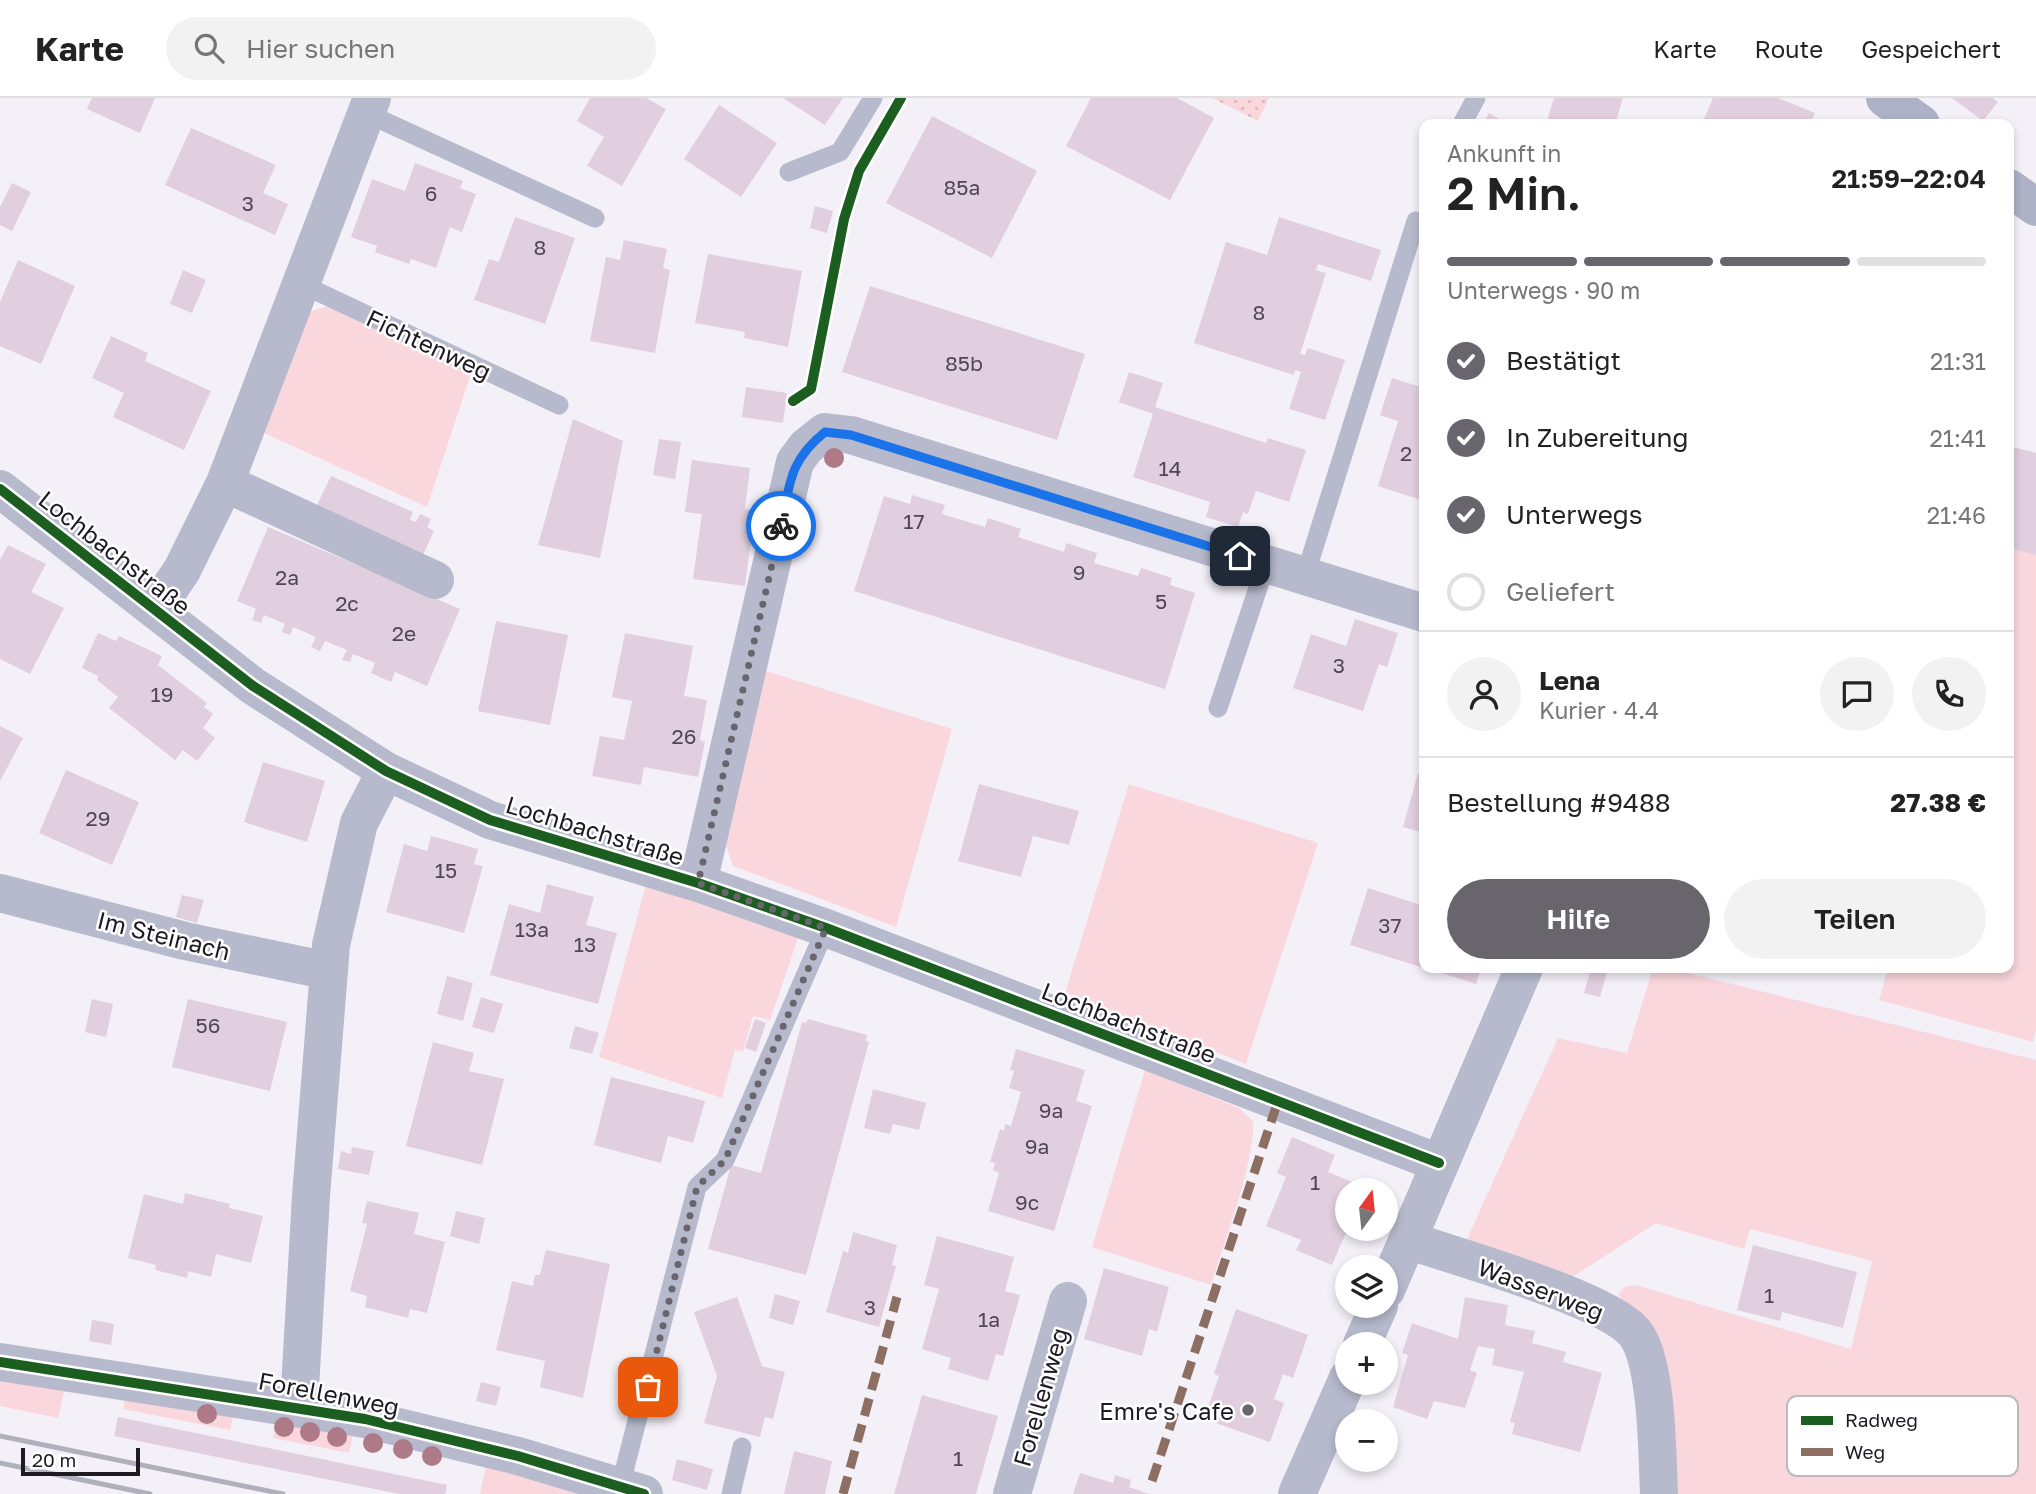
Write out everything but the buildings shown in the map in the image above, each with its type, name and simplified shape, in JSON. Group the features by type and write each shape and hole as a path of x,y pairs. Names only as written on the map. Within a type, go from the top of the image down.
{"main road":[{"path":"2014,192 2036,207"}],"street":[{"path":"155,610 182,570 225,483 299,283 369,106"},
{"path":"698,883 796,462 806,447 825,432 851,435 1419,611"},
{"path":"225,483 435,580"},
{"name":"Lochbachstraße","path":"0,489 253,686 386,771 490,820 698,883 826,928 1438,1163"},
{"path":"299,1406 329,971 334,932 359,823 386,771"},
{"name":"Im Steinach","path":"0,893 185,942 329,971"},
{"path":"1398,1263 1438,1163 1522,973"},
{"name":"Wasserweg","path":"1408,1240 1577,1298 1610,1313 1635,1333 1645,1360 1655,1410 1659,1494"},
{"name":"Forellenweg","path":"1012,1494 1068,1301"},
{"name":"Forellenweg","path":"0,1362 299,1406 476,1445 632,1490"},
{"path":"1297,1494 1341,1395"}],"lane":[{"path":"789,172 840,152 873,98"},
{"path":"1465,119 1476,98"},
{"path":"369,106 595,218"},
{"path":"1305,576 1416,221"},
{"name":"Fichtenweg","path":"299,283 559,405"},
{"path":"1219,708 1266,564"},
{"name":"Forellenweg","path":"632,1490 697,1187 725,1160 826,928"},
{"path":"731,1494 742,1447"}],"shaded area":[{"path":"1212,98 1269,98 1258,121"},
{"path":"328,306 472,370 427,507 255,429 309,312"},
{"path":"2014,549 2036,555 2036,1030 2033,1042 1879,1000 1887,973 2014,973"},
{"path":"763,670 952,729 896,927 733,866 726,845"},
{"path":"1129,784 1318,843 1246,1064 1065,993"},
{"path":"646,885 798,938 770,1020 753,1016 743,1052 735,1050 722,1098 599,1057"},
{"path":"1651,973 1688,973 2036,1060 2036,1494 1669,1494 1625,1306 1619,1295 1622,1289 1639,1286 1851,1349 1872,1261 1750,1229 1744,1249 1656,1223 1571,1278 1463,1248 1558,1038 1627,1053"},
{"path":"1145,1070 1239,1108 1253,1121 1253,1137 1244,1179 1211,1285 1092,1247"},
{"path":"0,1374 66,1383 58,1418 0,1406"},
{"path":"126,1393 235,1409 230,1430 123,1409"},
{"path":"278,1416 354,1429 349,1453 273,1438"},
{"path":"487,1461 603,1494 480,1494"}],"railway":[{"path":"0,1436 283,1494"},
{"path":"0,1463 150,1494"}],"marked path":[{"path":"1152,1481 1278,1101"},
{"path":"843,1494 897,1297"}],"cycle path":[{"path":"793,401 811,389 844,219 859,171 901,98"},
{"path":"0,489 253,686 386,771 490,820 698,883 826,928 1439,1163"},
{"path":"0,1362 365,1419 518,1456 644,1494"}],"way so far":[{"path":"648,1387 697,1187 725,1160 826,928 698,883 781,526"}],"place":[{"name":"Emre's Cafe","path":"1248,1410"}],"route":[{"path":"781,526 796,462 806,447 825,432 851,435 1240,556"}]}
